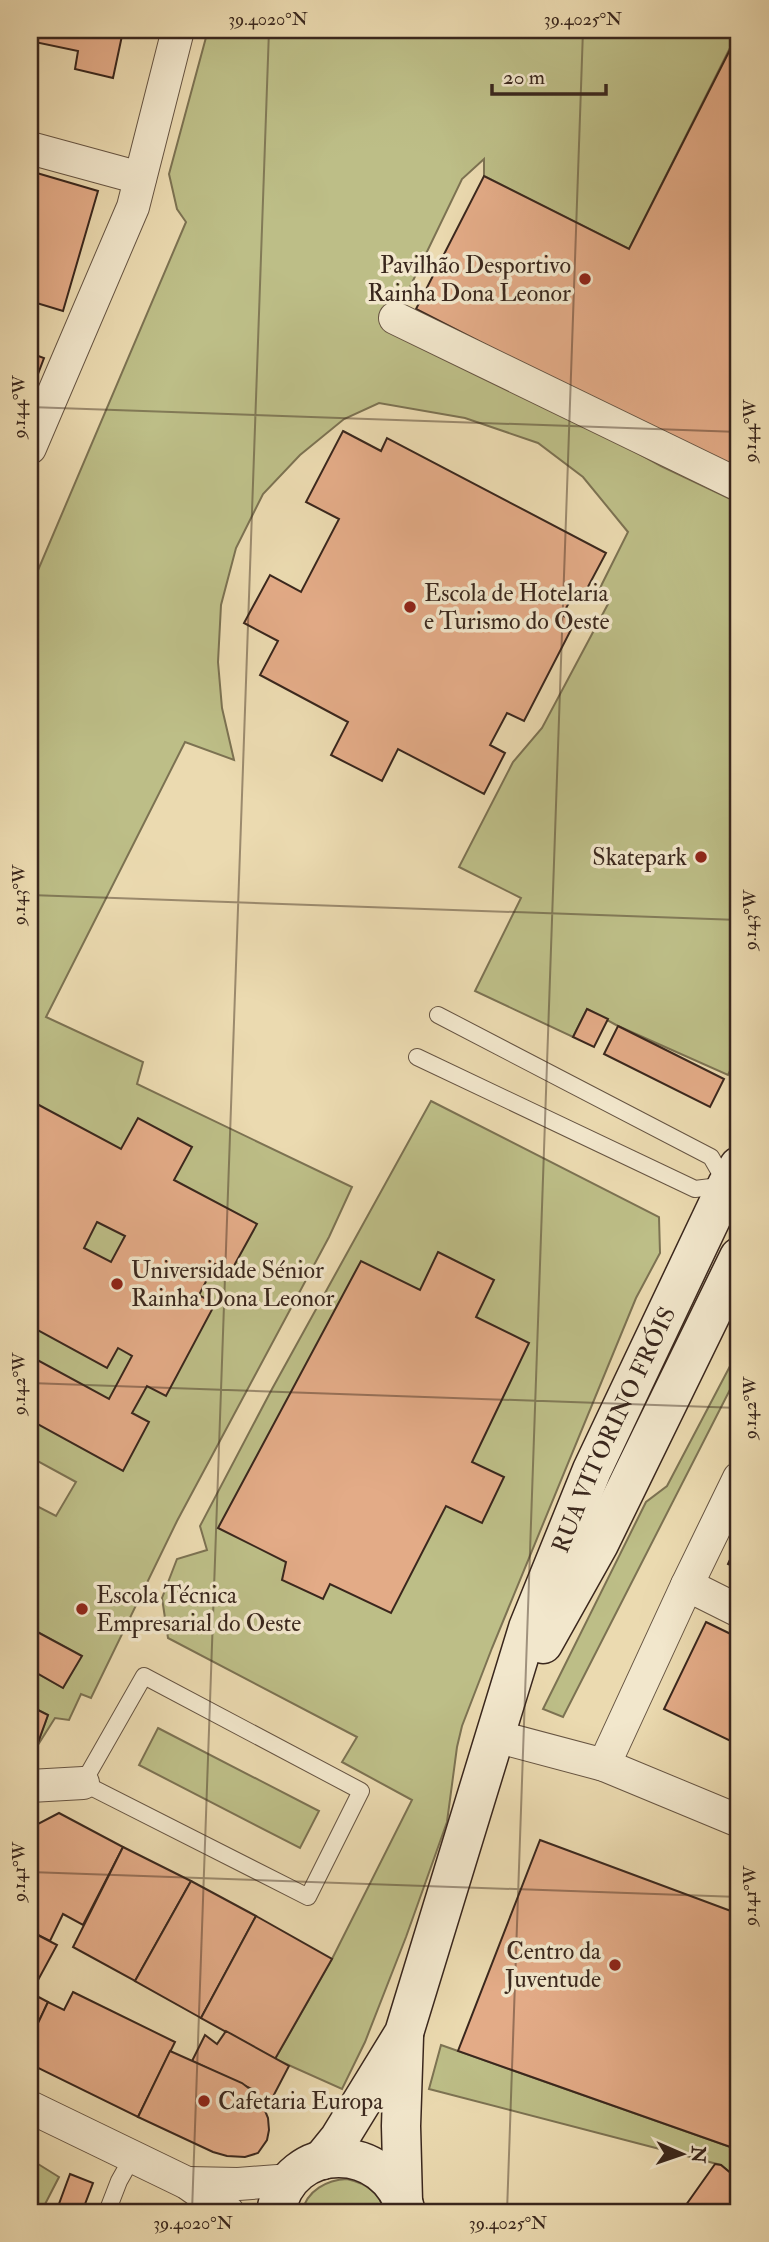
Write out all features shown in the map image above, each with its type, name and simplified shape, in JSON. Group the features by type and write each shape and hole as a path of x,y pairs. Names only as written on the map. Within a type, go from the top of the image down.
{"main road":[{"name":"RUA VITORINO FRÓIS","path":"296,2184 339,2139 404,2033 528,1628 592,1470 735,1180"},
{"name":"RUA VITORINO FRÓIS","path":"500,1718 599,1544 738,1265"},
{"name":"RUA VITORINO FRÓIS","path":"404,2033 401,2126 404,2207"},
{"name":"RUA VITORINO FRÓIS","path":"296,2184 344,2158 365,2162 392,2182 404,2207"}],"street":[{"path":"30,448 133,207 178,30"},
{"path":"30,148 140,178"},
{"path":"395,318 739,485"},
{"path":"604,1765 739,1478"},
{"path":"687,1585 739,1611"},
{"path":"500,1718 739,1821"},
{"path":"30,1786 83,1783"},
{"path":"30,2107 187,2183 228,2212"},
{"path":"187,2183 296,2184"}],"lane":[{"path":"438,1015 711,1157 735,1180"},
{"path":"417,1057 695,1189 735,1180"},
{"path":"145,1676 361,1791 308,1897 83,1783 145,1676"},
{"path":"107,2212 119,2181 132,2158"}],"green space":[{"path":"208,30 739,30 629,249 484,176 484,159 462,179 395,318 661,466 739,503 739,1052 728,1075 618,1026 587,1009 573,1037 475,991 521,898 459,867 513,762 542,728 608,604 596,596 628,532 583,477 538,443 465,418 379,403 344,419 300,455 263,494 236,548 221,605 218,662 222,708 234,760 185,742 46,1017 143,1062 137,1084 352,1187 329,1237 177,1521 91,1698 81,1694 69,1720 55,1718 36,1748 48,1715 30,1706 30,1677 33,1671 63,1688 81,1656 30,1628 30,1566 38,1548 30,1543 30,1508 33,1504 56,1516 76,1482 30,1457 30,589 186,222 177,209 169,174"},
{"path":"431,1101 659,1217 660,1253 636,1298 462,1726 447,1822 365,2042 342,2089 275,2059 332,1959 412,1800 342,1762 357,1737 168,1638 162,1598 177,1559 207,1550 200,1526 272,1389"},
{"path":"739,1349 739,1372 563,1717 543,1709 646,1502 667,1486"},
{"path":"158,1728 319,1811 300,1848 139,1765"},
{"path":"441,2045 739,2150 739,2180 721,2165 429,2089"},
{"path":"30,2159 59,2177 41,2212 30,2212"},
{"path":"347,2179 361,2183 371,2190 386,2212 302,2212 313,2192 332,2181"}],"building":[{"path":"30,30 123,31 113,78 75,69 78,51 30,41"},
{"name":"Pavilhão Desportivo Rainha Dona Leonor","path":"739,32 739,474 416,309 484,176 629,249"},
{"path":"30,171 98,191 63,311 30,301"},
{"path":"30,353 44,358 30,395"},
{"name":"Escola de Hotelaria e Turismo do Oeste","path":"343,431 381,451 387,438 606,553 582,598 574,594 562,615 575,622 524,721 507,713 490,745 505,753 484,794 398,749 382,781 331,755 348,722 260,675 278,641 244,623 270,575 301,592 339,519 306,502"},
{"path":"587,1009 608,1019 594,1047 573,1037"},
{"path":"618,1026 724,1079 710,1107 604,1054"},
{"name":"Universidade Sénior Rainha Dona Leonor","path":"37,1104 121,1149 138,1118 192,1147 174,1180 257,1224 230,1273 215,1264 199,1295 215,1304 166,1396 147,1386 132,1413 149,1422 123,1471 30,1420 30,1356 109,1399 132,1356 118,1348 107,1368 30,1326 30,1117","holes":["97,1222 125,1236 111,1262 84,1248"]},
{"path":"438,1252 494,1280 476,1317 529,1343 472,1462 504,1477 482,1523 446,1506 391,1613 330,1584 323,1599 282,1580 286,1562 218,1528 361,1261 420,1290"},
{"path":"739,1540 739,1569 728,1564"},
{"path":"706,1622 739,1638 739,1745 664,1709"},
{"path":"30,1628 82,1656 63,1688 33,1671 30,1677"},
{"path":"30,1706 48,1715 36,1748 30,1745"},
{"path":"59,1813 123,1847 83,1925 63,1914 50,1941 30,1931 30,1828"},
{"name":"Centro da Juventude","path":"540,1840 739,1914 739,2150 458,2051"},
{"path":"123,1847 191,1881 135,1981 73,1947"},
{"path":"191,1881 256,1916 201,2018 135,1981"},
{"path":"256,1916 332,1959 275,2059 201,2018"},
{"path":"30,1931 57,1945 31,1993 48,2002 30,2040"},
{"path":"73,1992 175,2042 138,2117 30,2064 30,2040 48,2002 64,2010"},
{"path":"226,2031 289,2066 266,2110 252,2089 192,2061 205,2035 217,2044"},
{"name":"Cafetaria Europa","path":"170,2051 242,2083 259,2096 268,2118 269,2130 267,2140 258,2153 245,2157 213,2152 138,2117"},
{"path":"715,2164 721,2165 739,2180 739,2212 681,2212"},
{"path":"70,2174 93,2183 82,2212 56,2212"}],"place":[{"name":"Pavilhão Desportivo Rainha Dona Leonor","path":"585,279"},
{"name":"Escola de Hotelaria e Turismo do Oeste","path":"410,607"},
{"name":"Skatepark","path":"701,857"},
{"name":"Universidade Sénior Rainha Dona Leonor","path":"117,1284"},
{"name":"Escola Técnica Empresarial do Oeste","path":"82,1609"},
{"name":"Centro da Juventude","path":"615,1965"},
{"name":"Cafetaria Europa","path":"204,2101"}]}
